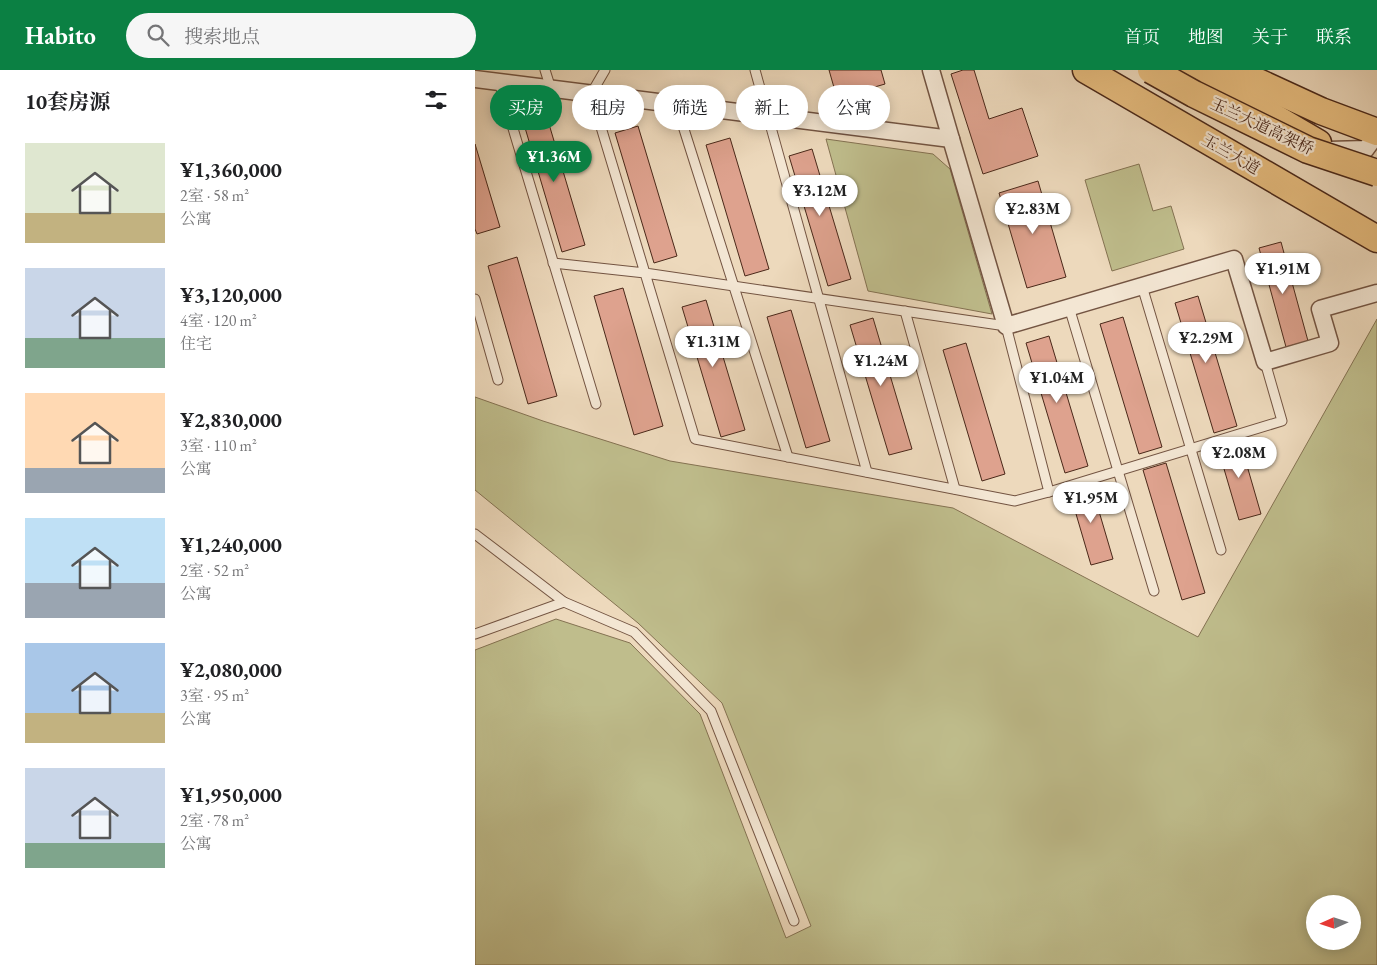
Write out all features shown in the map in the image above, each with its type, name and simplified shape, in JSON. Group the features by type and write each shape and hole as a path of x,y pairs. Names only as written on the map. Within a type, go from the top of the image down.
{"main road":[{"name":"玉兰大道","path":"1086,70 1377,239"},
{"name":"玉兰大道高架桥","path":"1151,70 1194,94 1308,150 1377,173"},
{"path":"1194,70 1377,178"},
{"path":"1232,70 1321,111 1377,133"}],"street":[{"path":"931,70 1006,326 1234,258 1265,362 1329,343 1320,309 1377,292"},
{"path":"475,79 521,85"},
{"path":"808,121 951,139"},
{"path":"1329,150 1367,149 1377,133"}],"lane":[{"path":"545,70 550,85"},
{"path":"596,85 605,70"},
{"path":"755,70 759,85"},
{"path":"499,82 595,404"},
{"path":"602,130 695,439 1015,501 1282,420 1265,362"},
{"path":"683,130 788,457"},
{"path":"772,130 867,472"},
{"path":"553,263 645,273 1006,326 1049,492"},
{"path":"1142,286 1221,550"},
{"path":"475,299 498,380"},
{"path":"1069,307 1155,591"},
{"path":"905,311 955,489"},
{"path":"475,534 564,602 634,632 711,711 794,921"},
{"path":"475,634 564,602"}],"shaded area":[{"path":"826,139 933,154 950,169 992,314 868,291"},
{"path":"1139,164 1153,211 1171,206 1184,249 1112,271 1085,180"},
{"path":"1377,319 1377,965 475,965 475,650 556,619 630,643 700,714 786,938 811,926 722,703 638,623 475,490 475,397 543,421 670,461 953,508 1198,637"}],"building":[{"path":"829,70 881,70 885,84 882,85 833,85"},
{"path":"963,70 974,70 989,119 1022,108 1038,156 983,174 951,74"},
{"path":"526,130 551,130 585,245 562,252"},
{"path":"625,130 639,130 677,256 654,263 615,133"},
{"path":"730,138 769,269 745,276 706,145"},
{"path":"475,144 500,227 477,234 475,229"},
{"path":"812,149 851,279 828,286 789,156"},
{"path":"1038,181 1066,277 1027,288 999,193"},
{"path":"1281,242 1308,341 1286,347 1259,248"},
{"path":"517,257 557,396 528,404 488,266"},
{"path":"623,288 663,426 634,435 594,296"},
{"path":"1198,296 1237,426 1214,433 1175,303"},
{"path":"706,300 745,430 721,437 682,307"},
{"path":"791,310 830,441 806,448 767,317"},
{"path":"1123,317 1162,447 1139,454 1100,324"},
{"path":"873,318 912,449 889,455 850,325"},
{"path":"1049,336 1088,466 1065,473 1026,343"},
{"path":"966,343 1005,474 982,481 943,350"},
{"path":"1239,438 1261,514 1239,520 1217,445"},
{"path":"1166,463 1205,593 1182,600 1143,470"},
{"path":"1091,484 1113,559 1091,565 1069,490"}]}
